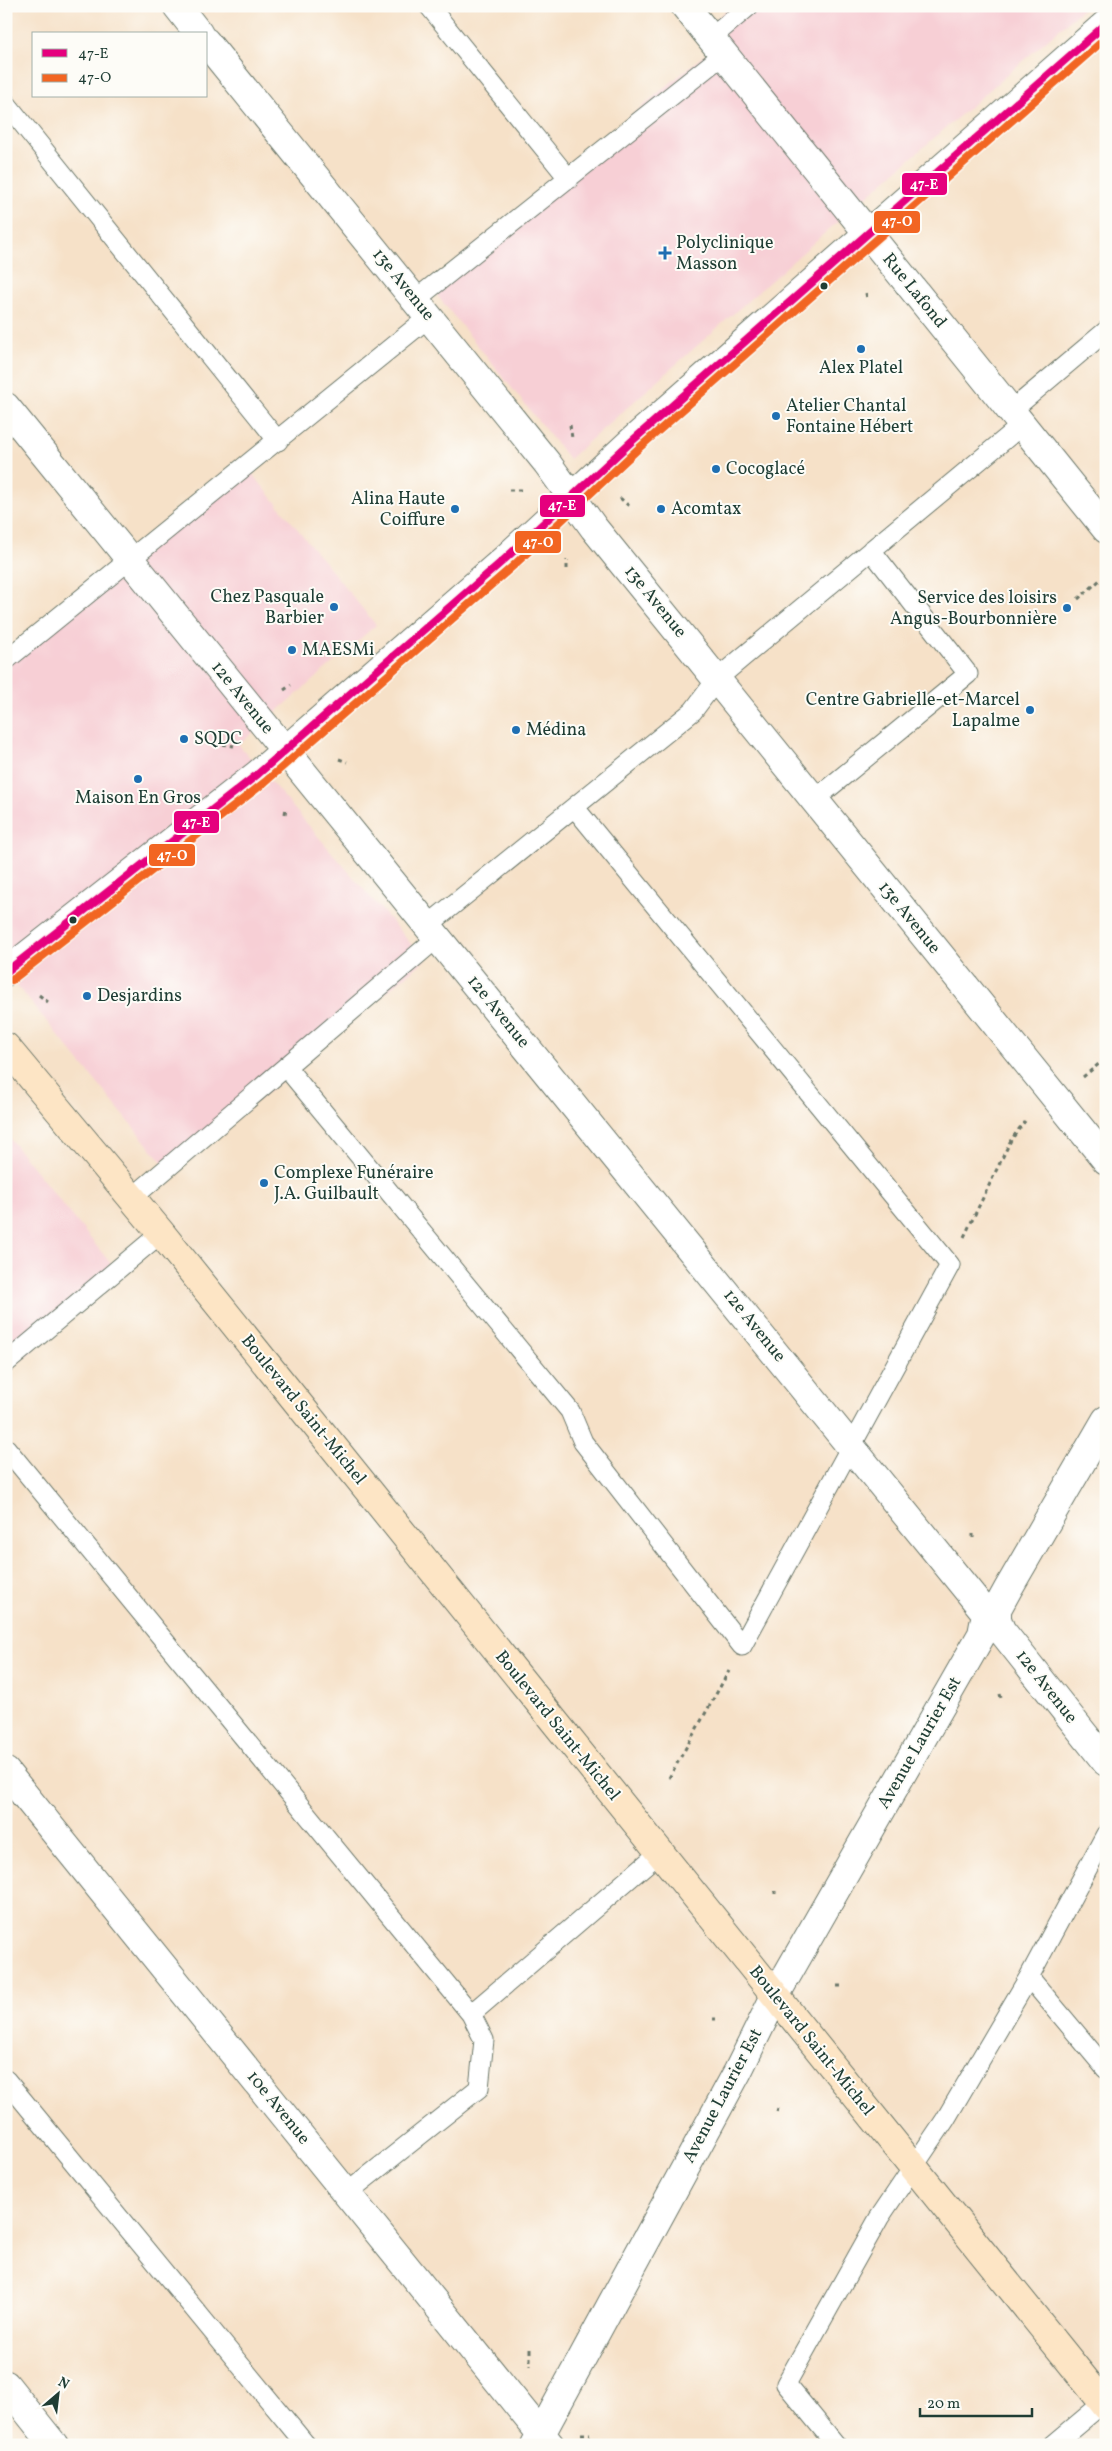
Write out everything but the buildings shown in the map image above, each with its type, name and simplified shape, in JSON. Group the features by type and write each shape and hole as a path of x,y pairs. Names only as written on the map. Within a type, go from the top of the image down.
{"main road":[{"name":"Boulevard Saint-Michel","path":"6,1047 161,1233 1104,2405"}],"street":[{"path":"177,6 197,32"},
{"name":"Rue Lafond","path":"685,6 1106,529"},
{"path":"6,972 258,774 283,750 506,558 868,232 1106,24"},
{"name":"13e Avenue","path":"208,44 422,308 814,800 1106,1160"},
{"name":"12e Avenue","path":"6,407 283,750 984,1608 997,1619 1001,1630 1106,1762"},
{"name":"Avenue Laurier Est","path":"542,2441 738,2071 775,1996 975,1647 992,1614 1106,1420"},
{"name":"10e Avenue","path":"6,1772 347,2193 542,2441"},
{"path":"6,2385 54,2445"}],"lane":[{"path":"429,6 569,178"},
{"path":"6,660 131,561 278,440 422,308 717,46 749,6"},
{"path":"6,103 278,440"},
{"path":"132,1198 286,1068 432,932 575,808 694,711 718,679 871,550 1017,418 1106,331"},
{"path":"814,800 968,674 871,550"},
{"path":"286,1068 570,1411 583,1442 742,1646 950,1266 575,808"},
{"path":"6,1363 161,1233"},
{"path":"6,1448 471,2014 484,2040 479,2088 347,2193"},
{"path":"835,2444 786,2384 880,2218 945,2120 1029,1977 1106,1834"},
{"path":"471,2014 658,1853"},
{"path":"1029,1977 1106,2069"},
{"path":"6,2080 306,2445"},
{"path":"1053,2445 1104,2405"}],"path":[{"path":"866,293 867,299"},
{"path":"570,425 572,438"},
{"path":"509,490 521,490"},
{"path":"620,498 629,506"},
{"path":"567,569 568,560"},
{"path":"1078,599 1100,580"},
{"path":"284,690 291,685"},
{"path":"215,743 234,746"},
{"path":"339,760 348,762"},
{"path":"285,814 286,808"},
{"path":"39,995 48,1002"},
{"path":"1083,1077 1106,1058"},
{"path":"950,1266 1012,1140 1025,1121"},
{"path":"972,1534 973,1539"},
{"path":"669,1778 742,1646"},
{"path":"530,2349 530,2367"}],"shaded area":[{"path":"731,6 1086,6 569,459 428,284 709,51 696,37"},
{"path":"242,461 376,625 239,745 425,960 171,1173 6,972 6,653"},
{"path":"6,1134 120,1275 6,1373"}],"transit line":[{"name":"47-E","path":"6,972 258,774 506,558 632,441 1106,24"},
{"name":"47-O","path":"12,980 265,782 513,566 639,448 1106,38"}],"place":[{"name":"Polyclinique Masson","path":"665,253"},
{"name":"Alex Platel","path":"861,349"},
{"name":"Atelier Chantal Fontaine Hébert","path":"776,416"},
{"name":"Cocoglacé","path":"716,469"},
{"name":"Alina Haute Coiffure","path":"455,509"},
{"name":"Acomtax","path":"661,509"},
{"name":"Chez Pasquale Barbier","path":"334,607"},
{"name":"Service des loisirs Angus-Bourbonnière","path":"1067,608"},
{"name":"MAESMi","path":"292,650"},
{"name":"Centre Gabrielle-et-Marcel Lapalme","path":"1030,710"},
{"name":"Médina","path":"516,730"},
{"name":"SQDC","path":"184,739"},
{"name":"Maison En Gros","path":"138,779"},
{"name":"Desjardins","path":"87,996"},
{"name":"Complexe Funéraire J.A. Guilbault","path":"264,1183"}]}
